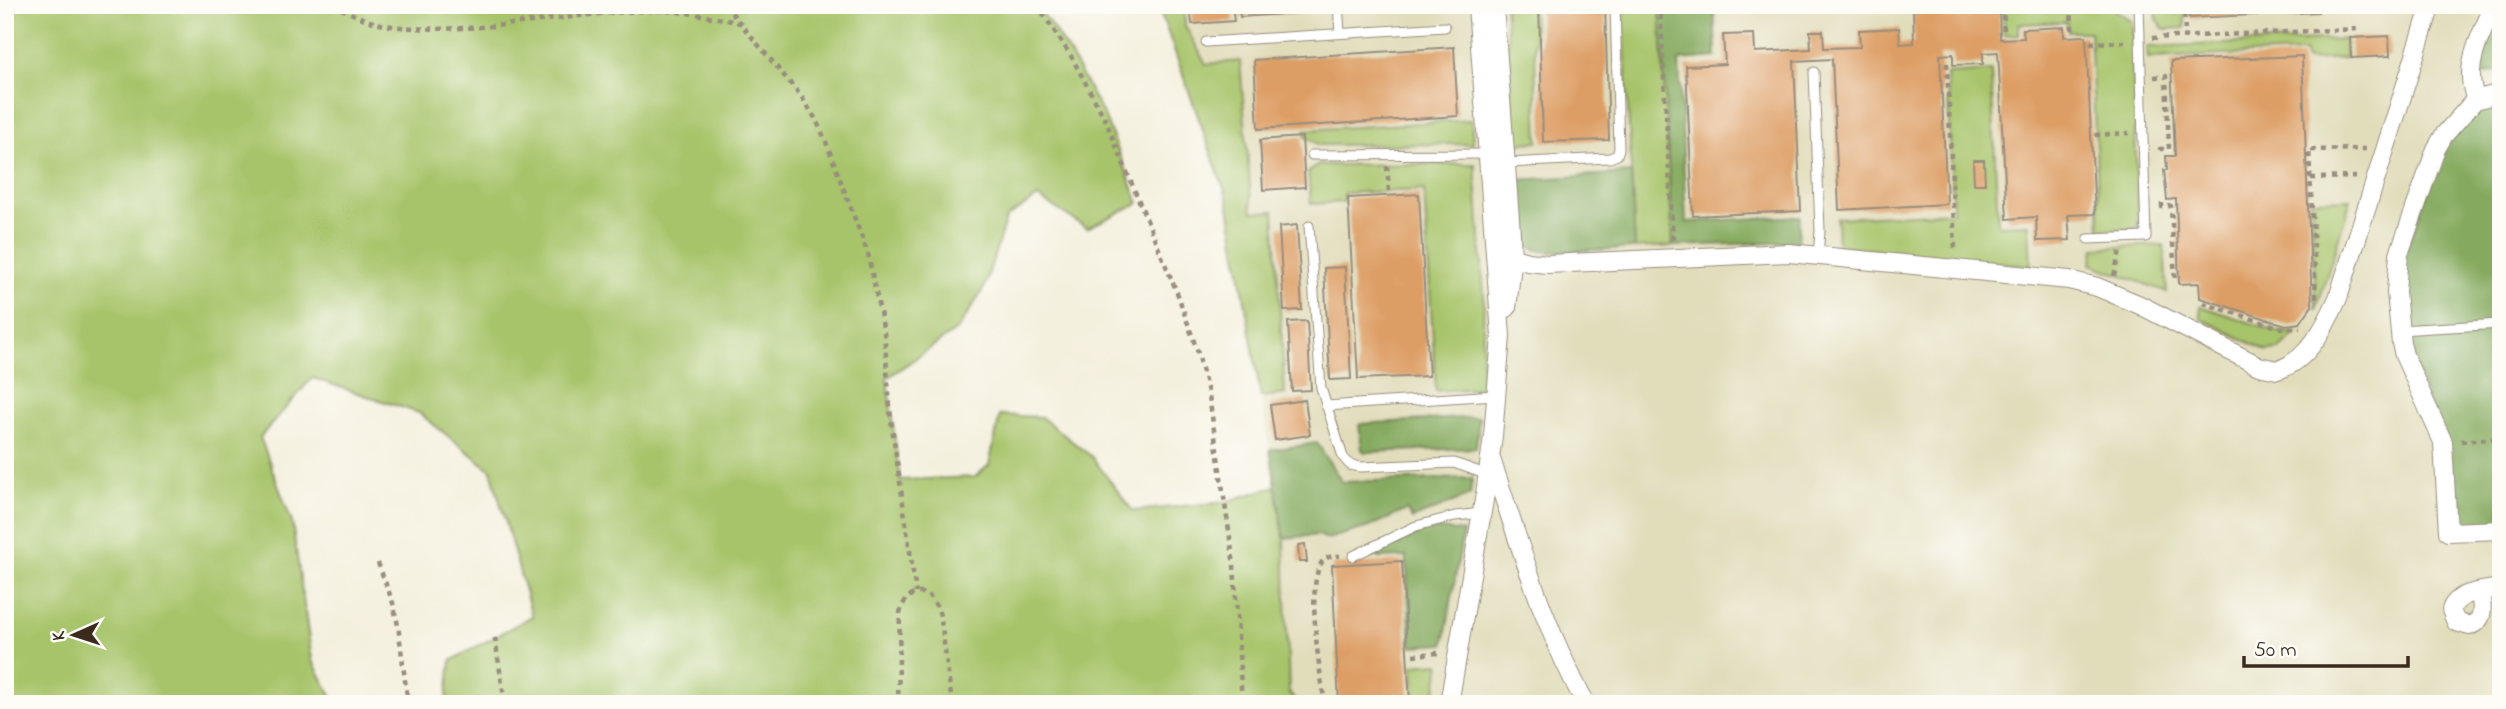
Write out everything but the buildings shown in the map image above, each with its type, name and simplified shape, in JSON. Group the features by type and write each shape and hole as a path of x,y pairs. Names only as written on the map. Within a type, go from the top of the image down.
{"street":[{"path":"1449,704 1488,475 1501,336 1509,293 1488,154 1477,5"},
{"path":"1494,5 1506,163 1503,255"},
{"path":"1503,255 1547,264 1779,253 2082,283 2140,305 2259,366 2273,370 2283,369 2320,334 2338,298 2431,5"},
{"path":"2475,100 2471,77 2475,52 2494,5"},
{"path":"2501,93 2475,100 2453,122 2436,149 2399,254 2396,292 2404,355 2443,442 2448,532 2501,530"},
{"path":"1490,456 1550,628 1586,704"},
{"path":"2480,592 2501,588"}],"lane":[{"path":"1338,5 1340,33"},
{"path":"1506,163 1610,158 1617,155 1615,5"},
{"path":"2088,239 2146,237 2136,40 2139,5"},
{"path":"1206,42 1445,27"},
{"path":"1814,72 1820,231 1818,256"},
{"path":"1312,155 1488,154"},
{"path":"1309,226 1320,378 1343,457 1350,465 1361,467 1454,463 1488,475"},
{"path":"2399,330 2501,324"},
{"path":"1326,406 1496,396"},
{"path":"1353,556 1416,526 1455,516 1482,513"}],"path":[{"path":"332,5 372,22 431,29 504,26 659,11 698,14 741,23"},
{"path":"725,5 801,96 816,118 868,254 884,332 891,420 916,593"},
{"path":"1037,5 1071,56 1105,118 1178,295 1198,353 1209,396 1234,565 1242,704"},
{"path":"1660,5 1673,246"},
{"path":"2003,5 2004,35"},
{"path":"2071,5 2072,32"},
{"path":"2184,5 2185,37"},
{"path":"2091,43 2358,29"},
{"path":"2132,32 2136,40"},
{"path":"1947,63 1955,258"},
{"path":"2161,159 2160,149 2169,149 2166,76"},
{"path":"2095,135 2135,133"},
{"path":"2316,310 2309,150 2367,149"},
{"path":"1386,155 1389,191"},
{"path":"2311,178 2346,177"},
{"path":"2162,193 2162,206 2171,206 2175,281"},
{"path":"2113,280 2123,238"},
{"path":"2203,303 2281,328 2303,326"},
{"path":"2443,442 2501,438"},
{"path":"1325,704 1314,631 1318,575 1325,559 1353,556"},
{"path":"377,563 393,603 398,625 408,704"},
{"path":"898,704 900,613 908,596 916,593 928,594 938,608 952,704"},
{"path":"495,638 505,704"}],"shaded area":[{"path":"1158,5 2501,5 2501,704 1289,704 1284,538 1228,200"}],"green space":[{"path":"5,5 1037,5 1071,56 1105,118 1139,203 1087,228 1038,197 1006,218 984,288 958,329 887,378 900,480 975,477 989,465 1000,415 1041,417 1092,457 1133,511 1225,502 1276,486 1284,538 1289,693 1299,704 446,704 451,661 532,616 491,470 419,413 312,378 260,437 292,522 312,660 336,704 5,704"},
{"path":"1158,5 1184,5 1185,26 1206,64 1240,61 1252,212 1274,211 1285,394 1261,397 1228,200"},
{"path":"1505,5 1533,5 1538,142 1515,143"},
{"path":"1623,5 1660,5 1673,246 1635,248"},
{"path":"1660,5 1714,5 1716,57 1679,60 1686,222 1800,216 1798,242 1673,246"},
{"path":"2003,5 2109,5 2132,22 2138,228 2100,230 2090,32 2068,32 2067,22 2019,24 2019,34 2004,35"},
{"path":"2156,5 2184,5 2185,28 2164,29 2157,20"},
{"path":"2501,5 2501,70 2471,77"},
{"path":"2345,39 2346,58 2306,60 2305,52 2148,58 2147,47"},
{"path":"1991,71 1998,225 2029,224 2031,266 1838,246 1837,218 1953,212 1947,74"},
{"path":"2501,93 2501,530 2448,532 2443,442 2397,318 2396,279 2453,122"},
{"path":"1471,120 1473,144 1320,145 1306,137 1305,130"},
{"path":"1475,164 1484,297 1481,388 1436,391 1424,190 1344,193 1344,202 1311,204 1308,172 1319,165"},
{"path":"1631,173 1635,248 1547,252 1534,249 1522,240 1517,180"},
{"path":"2351,199 2316,310 2311,200"},
{"path":"2164,245 2167,292 2091,264 2095,248"},
{"path":"2200,306 2279,332 2297,333 2279,350 2267,351 2201,319"},
{"path":"1479,417 1476,448 1362,450 1359,424"},
{"path":"1317,443 1342,482 1472,478 1470,495 1412,519 1407,510 1369,527 1327,539 1319,535 1284,538 1270,450"},
{"path":"1441,529 1463,532 1444,644 1411,646 1406,557 1378,558 1378,552 1423,532"},
{"path":"1440,663 1434,704 1415,704 1413,665"}]}
